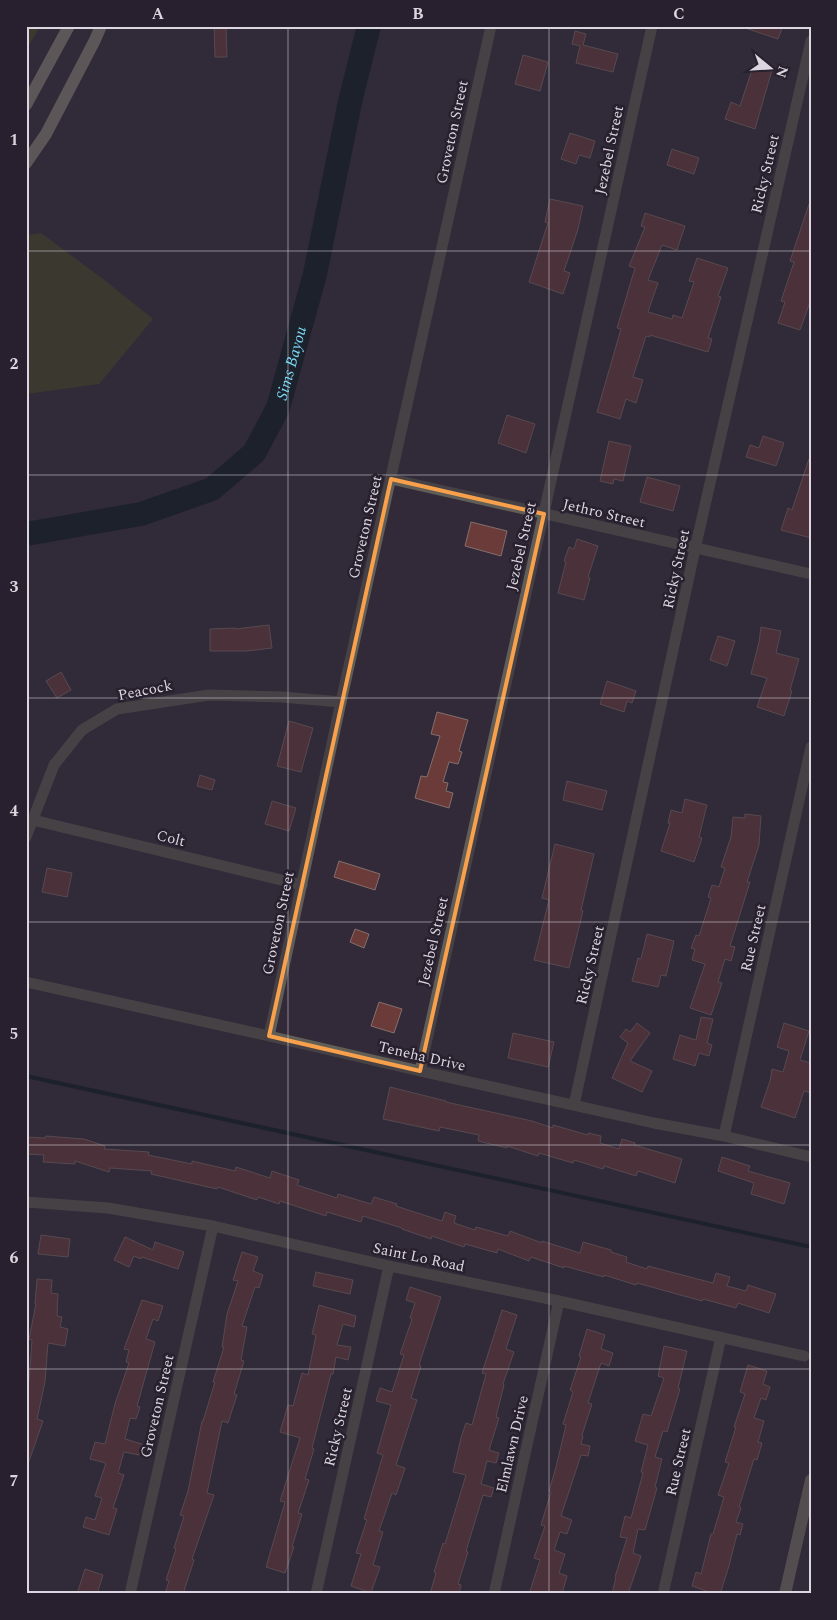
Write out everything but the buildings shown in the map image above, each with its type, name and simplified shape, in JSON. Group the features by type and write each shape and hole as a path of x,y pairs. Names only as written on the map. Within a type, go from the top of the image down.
{"main road":[{"path":"26,105 69,26"},
{"path":"26,163 46,134 96,40 101,26"}],"street":[{"name":"Groveton Street","path":"269,1036 491,26"},
{"name":"Jezebel Street","path":"420,1071 652,26"},
{"name":"Ricky Street","path":"574,1105 695,549 811,41"},
{"name":"Jethro Street","path":"391,479 811,574"},
{"name":"Peacock","path":"26,837 54,765 82,730 117,709 209,695 282,697 341,702"},
{"name":"Rue Street","path":"724,1136 811,747"},
{"name":"Colt","path":"33,820 302,885"},
{"name":"Teneha Drive","path":"26,982 574,1105 724,1136 811,1157"},
{"name":"Saint Lo Road","path":"26,1202 108,1208 214,1226 804,1356"},
{"name":"Groveton Street","path":"130,1594 214,1226"},
{"name":"Ricky Street","path":"316,1594 389,1266"},
{"name":"Elmlawn Drive","path":"494,1594 559,1301"},
{"name":"Rue Street","path":"663,1594 721,1337"},
{"path":"785,1594 811,1480"}],"highlighted area":[{"path":"391,479 544,514 420,1071 269,1036"}],"green space":[{"path":"26,26 40,26 26,51"},
{"path":"41,233 153,319 99,384 26,394 26,235"}],"waterway":[{"name":"Sims Bayou","path":"26,534 141,514 212,489 254,453 278,408 315,274 350,102 369,26"},
{"path":"26,1076 811,1247"}]}
